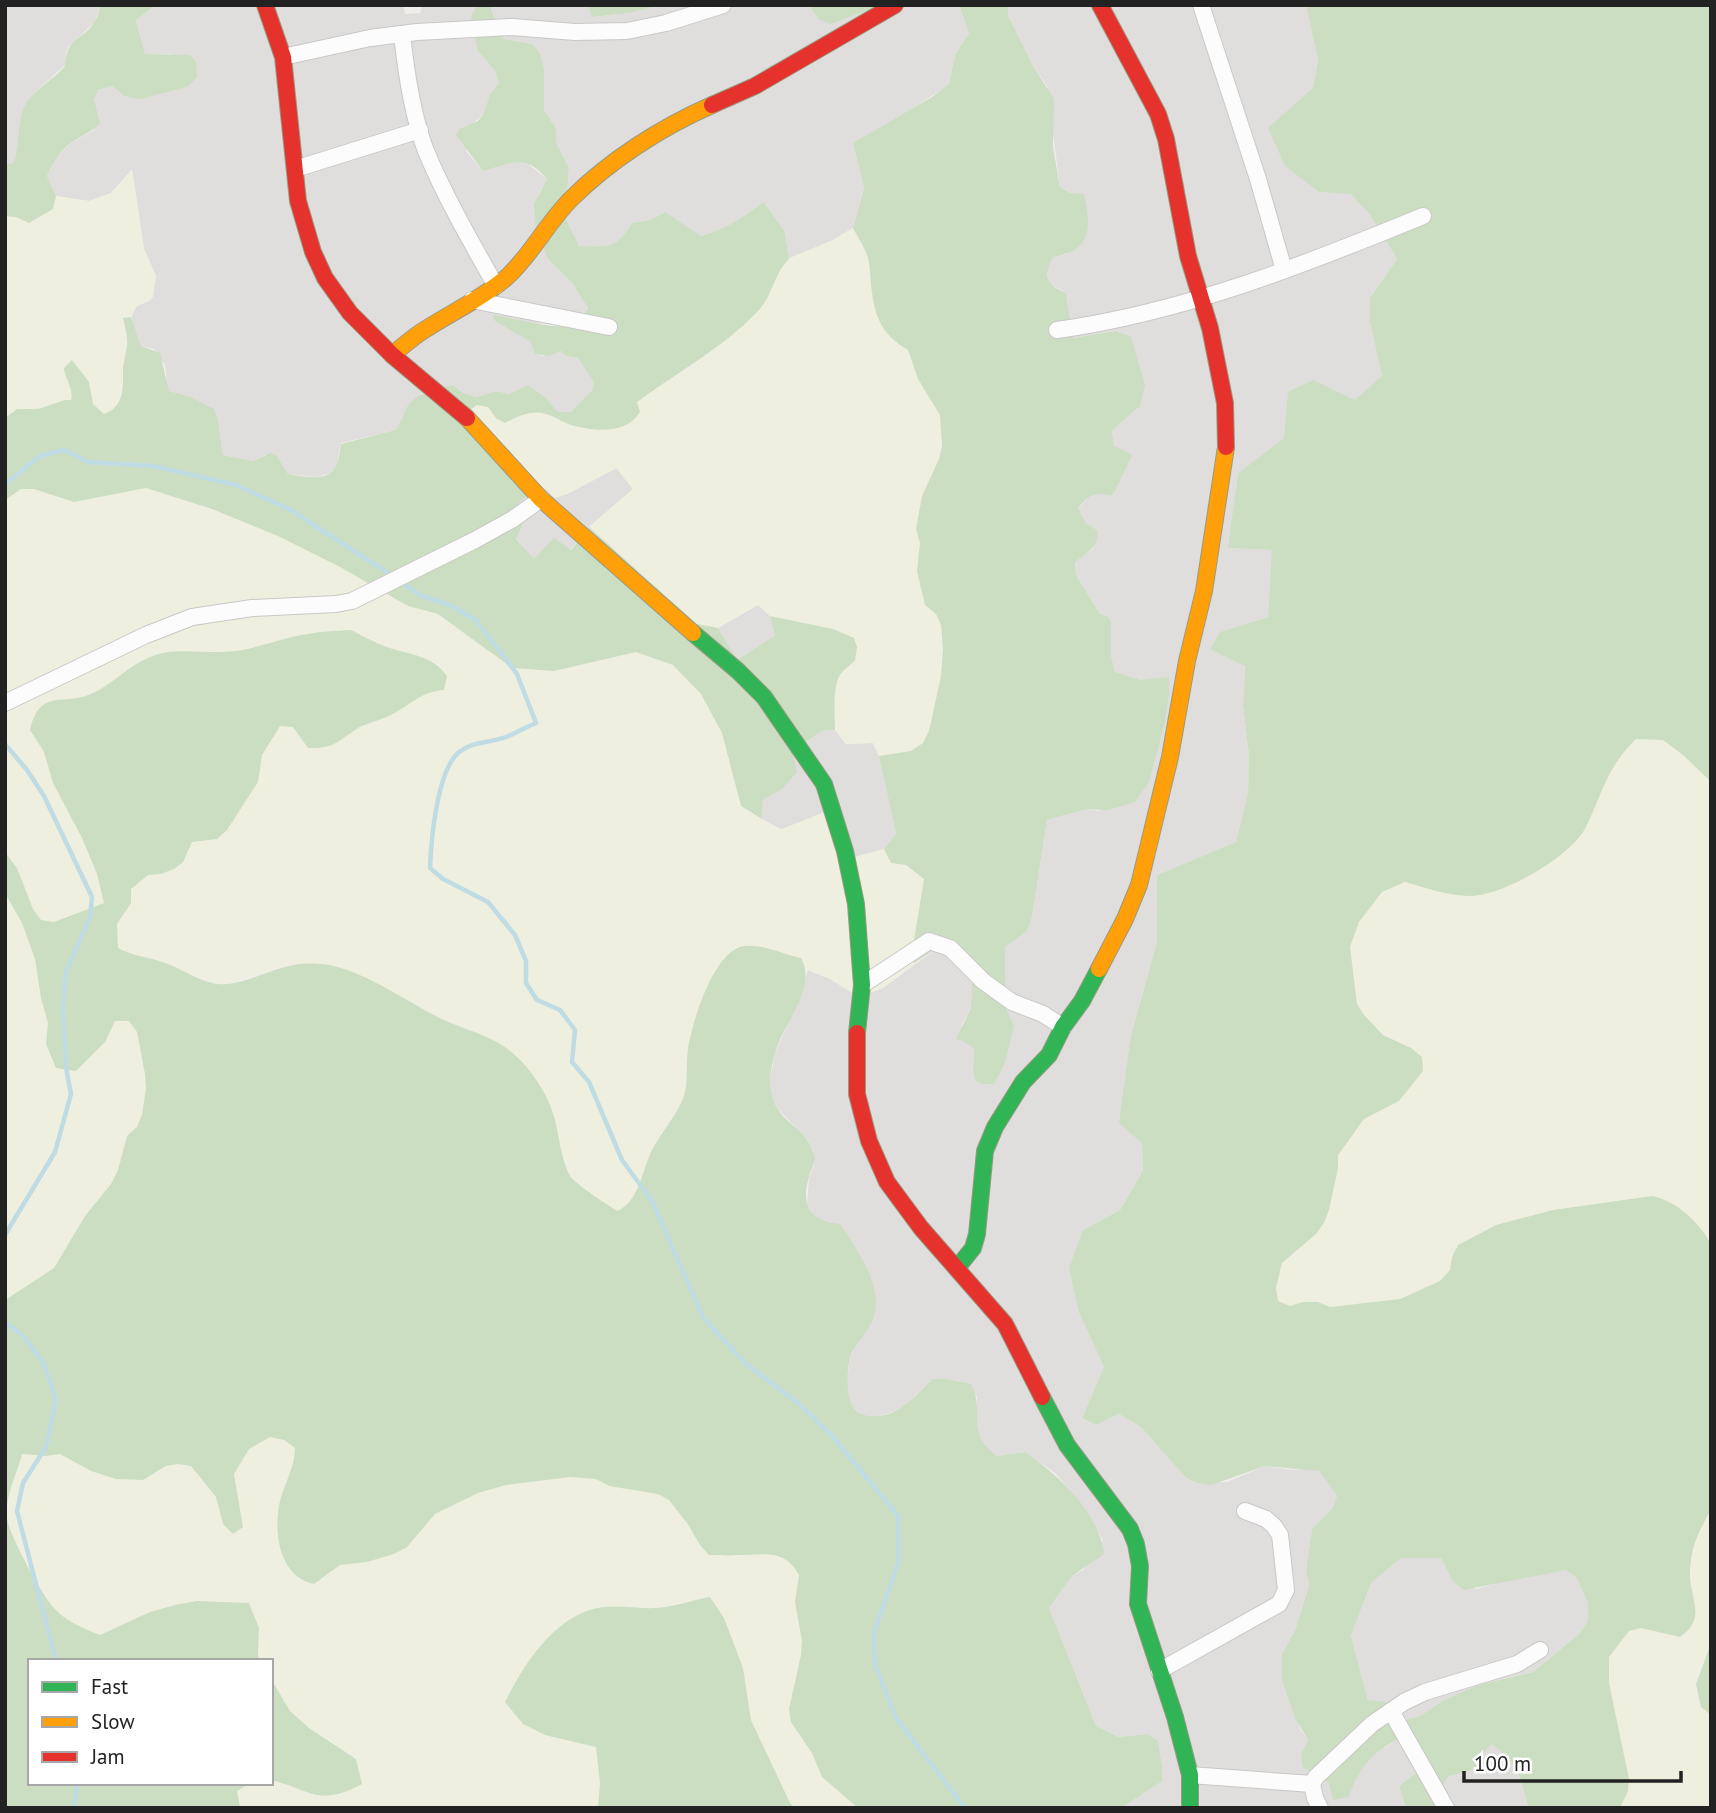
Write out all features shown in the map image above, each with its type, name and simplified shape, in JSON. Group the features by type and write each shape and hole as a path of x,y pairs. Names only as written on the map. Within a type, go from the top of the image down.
{"main road":[{"path":"265,5 283,57 298,201 313,252 325,278 350,313 392,355 465,416 541,499 738,671 764,697 824,784 845,851 856,904 862,985 856,1044 857,1094 869,1141 887,1182 921,1228 1005,1324 1067,1445 1130,1529 1140,1566 1138,1604 1190,1775 1190,1808"},
{"path":"392,355 422,331 496,286 526,258 570,200 618,160 685,117 754,86 895,5"},
{"path":"957,1268 972,1248 977,1234 985,1151 995,1127 1023,1082 1049,1055 1063,1027 1082,1001 1107,955 1139,885 1170,757 1187,661 1204,591 1226,449 1225,403 1210,328 1188,256 1166,139 1158,114 1100,5"}],"street":[{"path":"283,57 402,34 512,27 594,32 627,31 666,23 723,5"},
{"path":"1200,5 1254,166 1284,270"},
{"path":"402,34 414,108 425,149 496,286"},
{"path":"295,169 420,130"},
{"path":"1058,330 1099,324 1201,300 1423,216"},
{"path":"472,300 609,327"},
{"path":"5,703 146,635 192,617 265,607 325,605 352,601 475,540 513,519 541,499"},
{"path":"862,985 929,940 950,948 983,981 1012,1002 1043,1014 1063,1027"},
{"path":"1159,1671 1279,1604 1286,1590 1280,1535 1275,1526 1266,1519 1245,1511"},
{"path":"1312,1784 1355,1739 1391,1711 1425,1692 1517,1664 1540,1650"},
{"path":"1391,1711 1446,1808"},
{"path":"1190,1775 1312,1784"},
{"path":"1312,1784 1320,1808"}],"shaded area":[{"path":"5,5 100,5 95,22 69,46 65,65 34,93 23,111 19,147 14,163 5,164"},
{"path":"156,5 403,5 405,14 420,13 422,5 477,5 478,51 495,71 499,83 490,94 483,115 472,124 466,151 483,171 524,161 547,179 537,197 548,259 573,284 588,307 584,314 567,326 540,323 530,341 536,354 542,356 561,351 565,356 578,358 594,383 593,389 571,412 558,412 544,396 528,385 509,394 496,391 477,397 463,393 453,385 421,394 410,403 395,430 341,443 336,468 331,473 316,477 288,474 277,456 265,455 253,461 223,455 219,428 191,397 168,391 165,365 154,349 141,346 132,323 132,313 137,306 149,301 156,276 144,249 132,170 111,193 89,201 56,196 47,176 57,156 70,144 94,130 94,100 98,90 112,86 124,96 187,87 171,54 145,54 136,20"},
{"path":"492,5 587,5 592,17 630,13 660,5 809,5 818,19 881,5 959,5 969,33 955,55 949,84 890,123 853,143 864,188 853,228 833,240 789,259 785,232 764,202 743,218 717,232 701,236 664,212 650,220 633,223 622,240 606,247 579,247 565,217 569,168 556,142 556,128 544,110 544,70 532,44 504,39 491,9"},
{"path":"1008,5 1306,5 1318,60 1313,88 1319,192 1351,193 1370,215 1397,259 1370,298 1370,323 1382,376 1355,401 1342,396 1238,473 1229,548 1273,550 1268,617 1221,632 1245,665 1243,706 1249,756 1248,792 1236,842 1157,875 1157,942 1131,1035 1129,1057 1142,1143 1143,1170 1120,1210 1083,1230 1079,1313 1104,1367 1082,1418 1096,1425 1119,1414 1141,1427 1186,1478 1197,1483 1227,1482 1265,1466 1307,1469 1319,1471 1337,1496 1332,1509 1312,1530 1306,1570 1309,1586 1295,1630 1282,1654 1300,1729 1308,1740 1301,1754 1329,1783 1349,1797 1354,1781 1369,1757 1414,1733 1425,1755 1416,1773 1399,1786 1406,1808 1121,1808 1131,1801 1147,1734 1119,1737 1096,1726 1049,1608 1072,1576 1083,1570 1103,1541 1073,1494 1055,1473 1025,1452 997,1456 986,1448 978,1438 977,1396 932,1379 903,1407 890,1413 875,1417 862,1415 851,1405 846,1391 850,1356 871,1321 876,1308 875,1296 871,1283 826,1223 814,1217 807,1205 814,1152 808,1140 779,1110 769,1085 775,1053 801,995 808,970 828,978 883,988 940,946 972,980 971,1008 961,1026 975,1055 972,1069 1014,1026 1006,1009 1005,946 1027,931 1032,917 1047,820 1087,809 1100,811 1141,680 1115,672 1111,655 1111,621 1100,614 1076,575 1075,561 1093,549 1097,530 1086,523 1078,509 1091,494 1097,492 1110,496 1114,446 1112,431 1135,411 1116,331 1073,338 1066,293 1049,283 1047,269 1053,257 1068,254 1070,193 1060,187 1047,86 1032,64 1008,15"},
{"path":"616,468 633,489 589,527 570,550 534,560 516,538 523,523 519,502 539,488 567,494"},
{"path":"758,605 770,616 776,636 737,661 718,628"},
{"path":"835,730 846,744 873,743 879,756 896,834 884,849 840,861 762,819 763,800 782,789 792,751 822,731"},
{"path":"1401,1558 1441,1558 1453,1582 1477,1589 1504,1581 1566,1570 1577,1578 1583,1589 1588,1603 1588,1621 1579,1634 1533,1672 1478,1685 1442,1701 1420,1716 1401,1721 1368,1700 1351,1636 1371,1583"},
{"path":"1491,1744 1503,1750 1511,1761 1523,1785 1528,1808 1436,1808 1433,1799 1449,1776 1469,1771"}],"green space":[{"path":"100,5 156,5 136,20 145,54 189,55 196,61 197,77 187,87 140,99 124,96 112,86 98,90 94,100 100,123 63,150 47,176 56,196 53,209 29,223 16,217 5,216 5,164 14,163 23,109 33,95 65,66 69,48 90,28 97,18"},
{"path":"477,5 492,5 491,9 504,39 532,44 540,53 544,70 544,110 556,128 556,142 569,168 565,217 579,246 611,245 621,238 632,223 650,220 665,212 701,236 734,222 764,202 785,232 789,259 759,310 715,348 637,402 640,412 626,425 597,430 568,424 542,413 523,415 505,423 496,418 488,407 477,405 469,411 539,488 519,502 523,523 516,539 534,559 554,538 571,550 589,527 697,624 718,628 737,660 775,636 770,616 833,629 854,638 857,647 855,660 842,672 837,683 835,730 822,731 792,751 797,772 782,789 763,800 762,819 741,806 722,733 701,694 673,665 636,652 554,671 512,668 438,614 408,606 278,536 212,509 146,488 74,502 34,489 21,489 5,500 5,418 17,409 38,409 71,400 64,368 72,360 89,382 93,404 104,414 111,411 119,401 123,389 127,343 123,318 131,317 141,346 160,353 169,391 191,397 214,409 223,455 253,461 271,453 277,456 288,474 300,476 328,475 336,466 341,444 395,430 413,400 435,390 453,385 463,393 477,397 496,391 509,394 528,385 544,396 558,412 571,412 593,389 594,383 578,358 565,356 561,351 549,356 535,354 530,341 495,321 493,315 567,326 582,316 588,308 573,284 548,259 536,227 534,204 547,179 531,165 517,162 483,171 456,135 459,129 478,121 483,115 490,94 499,83 495,71 478,51 471,17"},
{"path":"587,5 660,5 630,13 592,17"},
{"path":"809,5 881,5 831,24 818,19"},
{"path":"959,5 1008,5 1008,15 1032,64 1054,99 1053,147 1060,187 1070,193 1084,194 1088,217 1088,227 1082,243 1066,254 1053,257 1047,275 1054,287 1066,293 1073,338 1116,331 1131,337 1145,385 1140,406 1112,431 1114,446 1132,455 1110,496 1092,496 1078,508 1086,523 1097,530 1097,540 1092,549 1075,562 1076,575 1100,614 1111,621 1111,655 1115,672 1141,680 1169,677 1165,722 1149,782 1135,802 1107,810 1087,809 1047,820 1032,917 1027,931 1005,947 1006,1009 1014,1025 1005,1063 994,1084 977,1082 973,1069 974,1052 966,1043 956,1039 971,1008 972,979 940,946 914,963 914,940 924,879 906,865 891,863 884,849 896,834 879,756 911,751 923,743 929,731 941,676 941,625 936,614 925,605 917,571 920,543 916,529 922,496 942,446 940,415 918,379 908,350 896,342 880,323 873,301 868,259 853,228 864,188 853,143 932,97 949,84 955,55 969,33"},
{"path":"1306,5 1711,5 1711,782 1663,740 1636,739 1611,771 1578,839 1566,851 1534,873 1516,883 1482,895 1452,894 1405,882 1382,892 1359,922 1350,947 1357,1004 1383,1035 1411,1048 1422,1057 1423,1071 1399,1101 1364,1119 1338,1155 1338,1168 1324,1223 1316,1234 1282,1263 1276,1288 1278,1301 1290,1306 1303,1302 1318,1302 1330,1307 1400,1299 1440,1281 1450,1270 1458,1245 1496,1225 1553,1210 1652,1196 1678,1208 1694,1220 1706,1236 1711,1244 1711,1510 1699,1533 1692,1555 1690,1582 1695,1615 1688,1630 1680,1637 1641,1628 1629,1631 1609,1657 1609,1683 1629,1779 1628,1791 1620,1808 1528,1808 1517,1771 1506,1756 1491,1744 1483,1754 1484,1764 1449,1776 1433,1799 1436,1808 1406,1808 1399,1786 1416,1773 1425,1755 1413,1733 1390,1744 1372,1757 1359,1774 1349,1797 1333,1800 1329,1783 1303,1767 1301,1754 1308,1740 1295,1718 1282,1680 1282,1654 1295,1630 1309,1586 1306,1570 1312,1529 1332,1509 1337,1496 1319,1471 1265,1466 1211,1485 1197,1483 1186,1478 1141,1427 1119,1414 1096,1425 1082,1418 1104,1367 1079,1313 1069,1268 1083,1230 1120,1210 1143,1170 1142,1143 1119,1123 1131,1035 1157,942 1157,875 1236,842 1248,792 1249,756 1243,706 1245,666 1210,649 1220,632 1268,617 1272,550 1228,548 1238,473 1284,438 1288,392 1313,380 1355,400 1382,376 1370,323 1370,298 1397,259 1370,215 1351,194 1319,192 1285,166 1268,128 1313,88 1318,60","holes":["1401,1558 1441,1558 1453,1582 1464,1590 1566,1570 1577,1578 1588,1603 1588,1621 1579,1634 1533,1672 1478,1685 1442,1701 1420,1716 1401,1721 1385,1702 1368,1700 1351,1636 1371,1583"]},
{"path":"132,169 144,249 156,276 153,297 137,306 131,317 123,319 127,342 124,381 116,407 104,414 93,404 89,382 65,375 73,393 71,400 38,409 17,409 5,418 5,216 16,217 29,223 53,209 56,196 89,201 96,199 111,193"},
{"path":"853,228 869,261 868,275 895,343 908,350 918,379 940,415 942,429 939,459 922,496 916,529 920,543 917,571 925,605 936,614 941,625 941,676 929,731 923,743 911,751 879,756 873,743 846,744 835,730 838,679 841,672 850,666 833,629 770,616 758,605 718,628 697,624 589,527 633,489 617,468 555,498 469,411 477,405 488,407 505,423 527,413 542,413 568,423 636,403 669,378 688,369 735,333 769,297 775,278 787,259 833,240"},
{"path":"146,488 212,509 278,536 408,606 438,614 512,668 555,671 636,652 673,665 701,694 722,733 741,806 779,830 825,812 840,861 884,849 891,863 906,865 924,879 914,940 914,963 883,988 859,997 828,978 808,970 801,958 711,976 691,1036 685,1093 656,1141 636,1193 629,1205 618,1211 604,1204 572,1177 557,1137 551,1109 538,1084 521,1062 497,1042 433,1015 384,987 334,966 291,964 224,985 182,972 170,965 130,955 118,948 117,924 125,915 131,889 148,875 174,869 183,862 192,842 205,842 243,804 258,782 262,755 280,725 293,727 308,748 338,742 359,727 384,718 431,691 440,665 387,647 351,630 232,652 204,651 150,657 94,693 54,700 38,741 53,783 82,838 97,874 104,904 54,923 41,920 33,909 17,868 5,852 5,500 20,489 34,489 74,502"},
{"path":"351,630 382,645 435,664 447,676 444,690 419,697 392,714 361,726 324,747 308,748 293,727 280,726 262,755 258,782 227,830 217,839 192,842 183,862 174,869 148,875 131,889 131,903 117,924 118,948 168,964 205,981 220,984 240,982 295,965 335,966 364,977 440,1018 495,1041 515,1055 533,1075 547,1097 571,1177 618,1211 630,1201 653,1149 682,1100 694,1022 706,989 723,960 733,950 744,946 765,948 801,958 805,982 775,1053 771,1090 776,1107 803,1135 813,1151 814,1161 806,1196 810,1211 822,1220 840,1224 859,1252 876,1297 875,1313 870,1326 849,1360 848,1384 852,1405 862,1414 880,1416 905,1405 932,1379 971,1384 977,1404 978,1430 987,1447 997,1456 1025,1452 1050,1471 1075,1496 1094,1524 1104,1554 1072,1576 1049,1608 1096,1726 1119,1737 1147,1734 1158,1741 1162,1781 1121,1808 858,1808 822,1777 812,1753 791,1722 789,1709 802,1641 795,1602 799,1575 787,1560 765,1554 709,1555 669,1500 658,1494 609,1486 596,1479 570,1477 506,1485 478,1493 435,1514 407,1547 367,1562 340,1565 314,1584 302,1580 293,1572 281,1552 278,1513 295,1448 284,1440 270,1437 249,1449 234,1474 243,1527 233,1534 223,1524 216,1497 191,1466 166,1466 143,1480 116,1479 91,1471 60,1454 22,1454 8,1501 7,1517 19,1550 34,1578 59,1613 75,1624 100,1635 150,1612 175,1605 197,1601 249,1603 259,1628 260,1659 28,1659 28,1785 248,1785 237,1791 240,1808 5,1808 5,1300 54,1268 85,1216 111,1184 118,1170 127,1136 137,1127 142,1115 146,1088 137,1032 129,1021 115,1021 105,1042 76,1071 56,1068 46,1044 48,1023 35,959 22,923 5,893 5,852 17,868 33,909 41,920 54,922 104,903 97,874 82,838 53,783 44,752 30,730 34,717 46,703 91,694 150,657 182,651 235,651 299,635"},
{"path":"1636,739 1663,740 1711,782 1711,1244 1706,1235 1678,1206 1585,1206 1553,1210 1496,1225 1470,1237 1452,1257 1450,1270 1440,1281 1400,1299 1330,1307 1318,1302 1303,1302 1290,1306 1278,1301 1276,1288 1282,1263 1295,1254 1338,1168 1338,1155 1364,1119 1399,1101 1396,1041 1373,1026 1357,1004 1350,948 1359,922 1382,892 1405,882 1445,893 1495,890 1520,881 1544,867 1604,781 1618,756"},
{"path":"5,893 22,923 35,959 48,1023 46,1044 105,1042 115,1021 129,1021 137,1032 146,1088 143,1115 137,1127 127,1136 118,1170 111,1184 85,1216 54,1268 5,1300"},
{"path":"270,1437 284,1440 295,1447 295,1462 284,1488 325,1577 340,1565 367,1562 417,1535 435,1514 478,1493 506,1485 570,1477 597,1479 609,1486 658,1494 669,1500 687,1523 737,1556 767,1554 780,1556 792,1563 800,1575 795,1602 802,1641 794,1682 797,1733 812,1753 822,1777 858,1808 795,1808 790,1803 751,1720 743,1668 724,1618 710,1597 658,1608 601,1607 575,1617 552,1634 517,1678 505,1702 572,1740 596,1747 600,1783 598,1808 240,1808 237,1791 248,1785 273,1785 273,1781 314,1796 356,1758 309,1728 290,1711 273,1682 273,1659 258,1657 259,1628 250,1603 197,1601 150,1612 100,1635 73,1624 52,1606 15,1542 7,1517 10,1491 22,1454 60,1454 91,1471 116,1479 156,1474 166,1466 191,1466 216,1497 223,1524 243,1527 234,1474 249,1449"},
{"path":"1711,1510 1711,1643 1699,1670 1700,1706 1711,1715 1711,1808 1620,1808 1624,1803 1629,1779 1609,1683 1609,1657 1629,1631 1641,1628 1654,1630 1695,1602 1691,1589 1691,1561 1696,1535"},
{"path":"710,1597 724,1618 743,1668 751,1720 790,1803 795,1808 598,1808 600,1783 596,1747 545,1735 523,1724 505,1702 544,1642 556,1630 586,1611 603,1607 663,1607"},
{"path":"1711,1643 1711,1715 1701,1707 1696,1684"},
{"path":"273,1682 290,1711 309,1728 356,1759 362,1784 335,1795 325,1796 273,1781"}],"waterway":[{"path":"5,484 40,456 64,450 88,462 153,466 236,485 291,510 394,577"},
{"path":"401,582 420,595 450,605 476,620 517,674 536,723 506,737 470,746 459,752 451,761 440,789 430,868 443,879 488,902 515,935 526,961 526,983 537,1000 560,1010 575,1030 572,1062 589,1082 622,1160 652,1201 703,1317 745,1363 798,1403 834,1438 898,1516 899,1561 874,1632 875,1664 896,1718 965,1808"},
{"path":"5,744 44,796 92,897 90,917 66,972 63,1007 66,1068 71,1094 55,1152 5,1235"},
{"path":"5,1322 22,1335 43,1362 56,1399 46,1447 23,1483 17,1511 55,1659"},
{"path":"74,1808 77,1785"}],"traffic: fast":[{"path":"693,633 764,697 824,784 845,851 856,904 862,985 857,1033"},
{"path":"957,1268 973,1248 977,1234 985,1151 995,1127 1023,1082 1049,1055 1099,969"},
{"path":"1042,1397 1067,1445 1130,1529 1136,1544 1140,1566 1138,1604 1175,1717 1190,1775 1190,1808"}],"traffic: slow":[{"path":"392,355 422,332 498,285 524,258 562,208 602,171 674,123 712,105"},
{"path":"467,418 541,499 693,633"},
{"path":"1099,969 1139,885 1170,757 1187,661 1204,591 1226,447"}],"traffic: jam":[{"path":"265,5 283,57 298,201 313,252 325,278 350,313 392,355 467,418"},
{"path":"712,105 755,86 895,5"},
{"path":"1100,5 1158,114 1166,139 1188,256 1210,328 1225,403 1226,447"},
{"path":"857,1033 857,1094 869,1141 887,1182 921,1228 1005,1324 1042,1397"}]}
